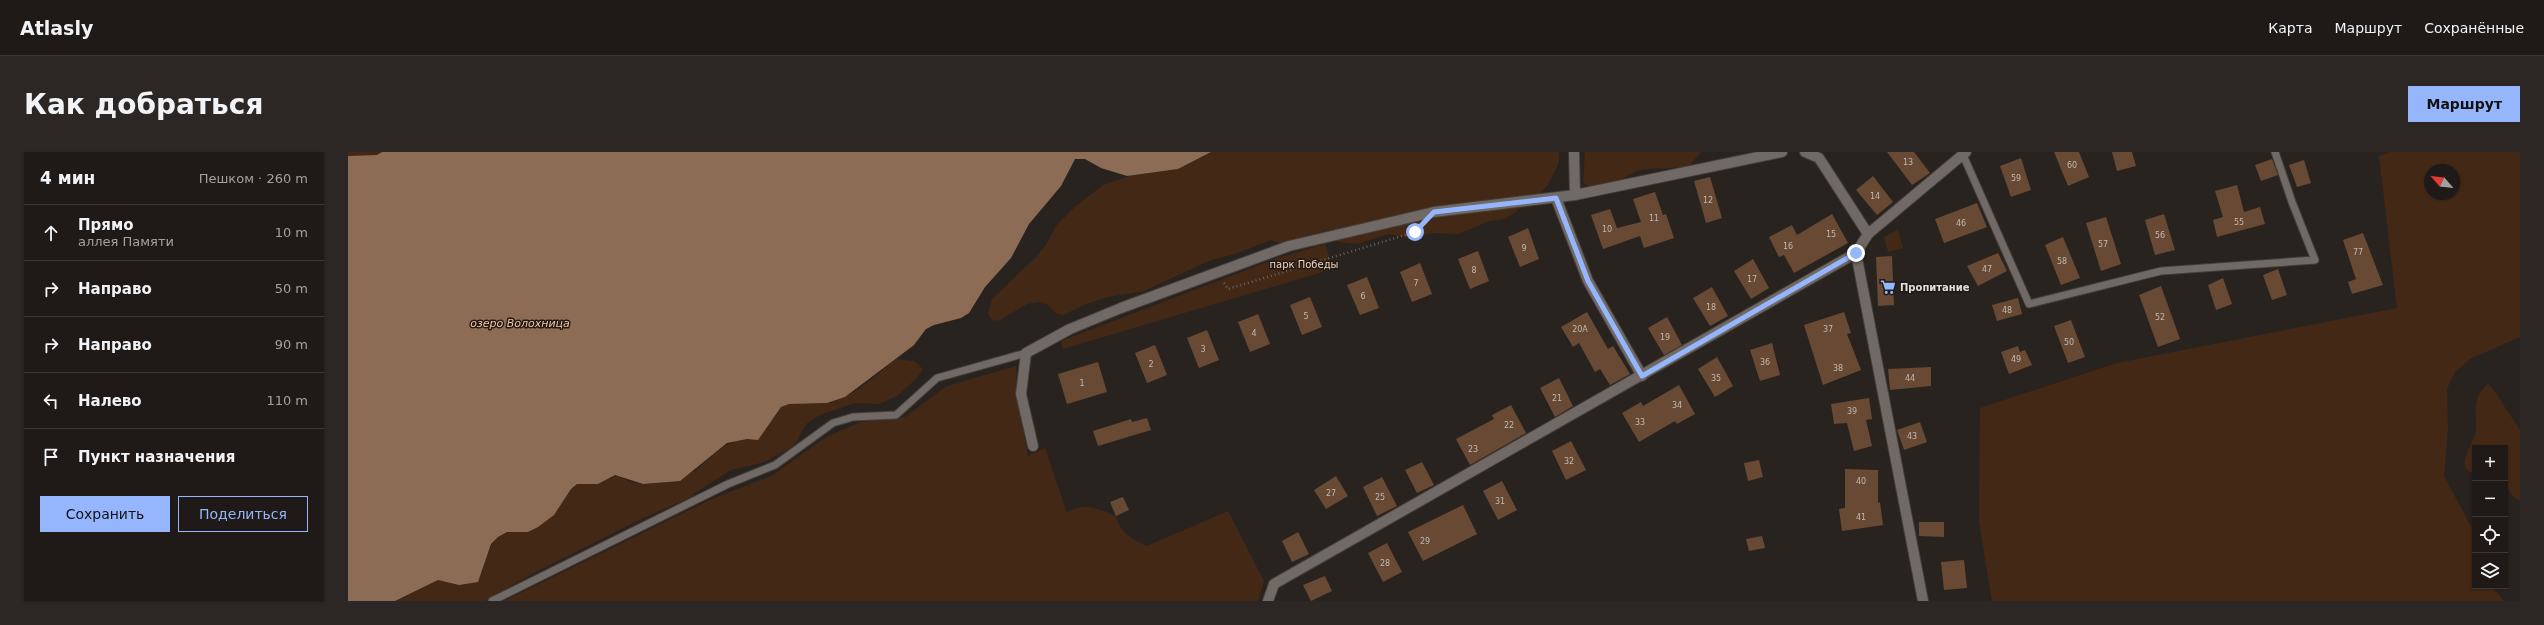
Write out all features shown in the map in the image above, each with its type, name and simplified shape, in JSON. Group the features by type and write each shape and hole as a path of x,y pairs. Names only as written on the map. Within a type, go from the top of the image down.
{"street":[{"path":"1574,152 1575,196"},
{"path":"1033,446 1021,394 1026,353 1077,326 1289,246 1434,212 1575,196 1782,152"},
{"path":"1805,152 1819,158 1868,234"},
{"path":"1268,601 1274,584 1856,253 1868,234 1965,153"},
{"path":"1556,198 1588,281 1642,376"},
{"path":"1856,253 1896,470 1914,551 1923,601"}],"lane":[{"path":"1965,153 2029,304 2161,271 2315,260 2292,202 2275,152"},
{"path":"492,601 728,484 775,465 833,424 853,417 896,415 938,378 1026,353"}],"path":[{"path":"1216,273 1228,289 1415,232 1434,212"}],"green space":[{"path":"348,152 382,152 378,155 348,156"},
{"path":"1211,152 1559,152 1559,162 1548,185 1538,196 1505,219 1490,221 1458,234 1434,233 1408,238 1389,234 1357,244 1338,242 1329,230 1280,243 1271,240 1238,253 1211,260 1144,291 1108,297 1083,305 1064,315 1057,314 1047,304 1040,302 1027,304 998,321 992,320 988,314 992,299 1035,258 1046,245 1056,226 1076,206 1103,185 1133,175 1178,169"},
{"path":"1585,152 1701,152 1690,165 1677,168 1637,171 1615,184 1595,188 1586,185 1583,182"},
{"path":"2391,152 2520,152 2520,337 2470,359 2455,372 2447,389 2448,430 2444,476 2472,528 2472,589 2494,589 2504,601 1992,601 1979,522 1980,408 2117,363 2397,308 2379,156"},
{"path":"1898,230 1903,248 1888,252 1884,237"},
{"name":"парк Победы","path":"1325,244 1333,269 1063,349 1061,341 1275,259"},
{"path":"895,359 914,361 923,369 917,378 897,396 879,404 855,403 820,415 806,424 797,441 790,448 765,462 731,470 693,494 694,496 643,518 534,573 484,601 395,601 438,580 459,585 482,573 487,554 495,540 508,532 528,532 577,484 598,484 615,475 630,482 649,484 676,479 692,473 724,446 747,439 758,439 771,418 781,407 800,403 829,403 843,398 867,383"},
{"path":"1016,366 1017,398 1028,456 1045,448 1067,513 1080,507 1092,507 1116,516 1120,527 1127,535 1147,546 1228,511 1264,581 1258,601 504,601 712,499 773,475 823,439 860,422 905,417 947,386"},
{"path":"2488,384 2493,389 2520,430 2520,501 2508,489 2508,445 2472,445 2472,472 2468,471 2465,467 2466,455 2476,430 2477,400 2483,389"}],"water":[{"name":"озеро Волохница","path":"382,152 1211,152 1178,169 1127,176 1101,168 1085,159 1075,159 1061,186 1029,224 1011,258 985,287 969,313 961,318 934,325 926,329 914,345 845,397 827,403 789,404 781,407 758,440 747,439 727,443 680,481 643,484 615,475 598,484 577,484 571,489 554,515 538,527 528,532 507,532 498,537 491,544 478,582 459,585 438,580 395,601 348,601 348,156 377,155"}],"building":[{"path":"1887,152 1914,152 1930,173 1912,185"},
{"path":"2054,152 2079,152 2089,177 2068,186"},
{"path":"2112,152 2132,152 2136,166 2117,171"},
{"path":"2021,158 2031,190 2011,197 2000,166"},
{"path":"2272,159 2278,175 2261,181 2255,165"},
{"path":"2304,160 2311,183 2297,187 2289,165"},
{"path":"1873,176 1893,202 1877,215 1856,190"},
{"path":"1710,177 1722,218 1706,223 1694,181"},
{"path":"2237,185 2244,212 2260,207 2265,224 2217,237 2213,220 2223,217 2215,191"},
{"path":"1655,192 1663,215 1666,214 1674,238 1644,248 1640,236 1603,249 1591,215 1610,209 1617,228 1641,222 1633,199"},
{"path":"1977,203 1987,227 1944,243 1935,219"},
{"path":"1832,214 1848,243 1794,273 1784,255 1779,257 1769,237 1792,225 1797,235"},
{"path":"2164,214 2175,250 2155,255 2145,220"},
{"path":"2106,217 2121,264 2101,271 2086,223"},
{"path":"1528,228 1539,259 1520,267 1508,237"},
{"path":"2363,233 2383,285 2352,294 2348,282 2356,279 2343,240"},
{"path":"2063,237 2080,278 2061,285 2045,245"},
{"path":"1478,251 1489,281 1470,289 1458,259"},
{"path":"1998,253 2007,271 1978,286 1967,266"},
{"path":"1892,256 1894,305 1878,306 1876,257"},
{"path":"1753,259 1769,288 1751,299 1734,271"},
{"path":"1420,263 1432,294 1412,302 1400,272"},
{"path":"2278,269 2287,295 2272,300 2263,275"},
{"path":"1367,277 1379,308 1360,315 1347,285"},
{"path":"2223,278 2232,304 2216,310 2208,285"},
{"path":"2161,286 2180,339 2158,347 2139,295"},
{"path":"1712,287 1728,316 1710,326 1693,298"},
{"path":"1310,297 1322,327 1302,335 1290,305"},
{"path":"2018,298 2022,314 1997,321 1992,305"},
{"path":"1587,312 1608,349 1613,346 1630,374 1610,385 1600,369 1595,372 1579,343 1573,347 1561,327"},
{"path":"1844,312 1851,333 1847,334 1861,370 1823,385 1804,325"},
{"path":"1258,314 1270,344 1250,352 1238,322"},
{"path":"1667,317 1682,345 1664,355 1648,328"},
{"path":"2071,320 2085,357 2068,363 2054,326"},
{"path":"1207,330 1219,360 1199,368 1187,338"},
{"path":"1772,343 1780,375 1760,381 1750,350"},
{"path":"1155,345 1167,375 1147,383 1135,353"},
{"path":"2018,346 2020,352 2025,350 2032,365 2009,374 2001,352"},
{"path":"1717,357 1733,386 1715,397 1698,369"},
{"path":"1098,362 1107,392 1067,404 1058,374"},
{"path":"1931,367 1931,386 1890,390 1888,369"},
{"path":"1559,378 1573,406 1555,417 1540,388"},
{"path":"1679,385 1695,414 1677,424 1675,421 1639,442 1622,413 1641,402 1643,406"},
{"path":"1869,398 1872,419 1866,420 1872,446 1854,451 1847,423 1834,424 1831,404"},
{"path":"1511,405 1526,433 1470,465 1456,439 1494,419 1492,415"},
{"path":"1147,418 1151,430 1098,446 1093,431 1131,419 1132,422"},
{"path":"1920,422 1927,442 1904,450 1897,430"},
{"path":"1571,441 1586,470 1566,480 1552,451"},
{"path":"1759,460 1763,477 1748,481 1744,463"},
{"path":"1422,462 1434,485 1417,493 1405,470"},
{"path":"1845,469 1878,470 1878,503 1880,502 1883,525 1842,531 1839,509 1845,508"},
{"path":"1336,476 1348,496 1326,509 1314,490"},
{"path":"1382,477 1397,506 1377,516 1363,487"},
{"path":"1502,481 1517,510 1498,520 1483,491"},
{"path":"1123,497 1129,510 1116,516 1110,502"},
{"path":"1463,505 1477,534 1423,561 1408,532"},
{"path":"1919,522 1944,522 1944,537 1919,536"},
{"path":"1298,532 1309,554 1292,562 1282,541"},
{"path":"1762,536 1765,548 1749,551 1746,539"},
{"path":"1387,543 1402,572 1383,582 1368,553"},
{"path":"1964,560 1967,588 1944,590 1941,562"},
{"path":"1325,576 1332,591 1311,601 1303,585"}],"place":[{"name":"Пропитание","path":"1888,287"}],"route":[{"path":"1415,232 1434,212 1556,198 1588,281 1642,376 1856,253"}]}
